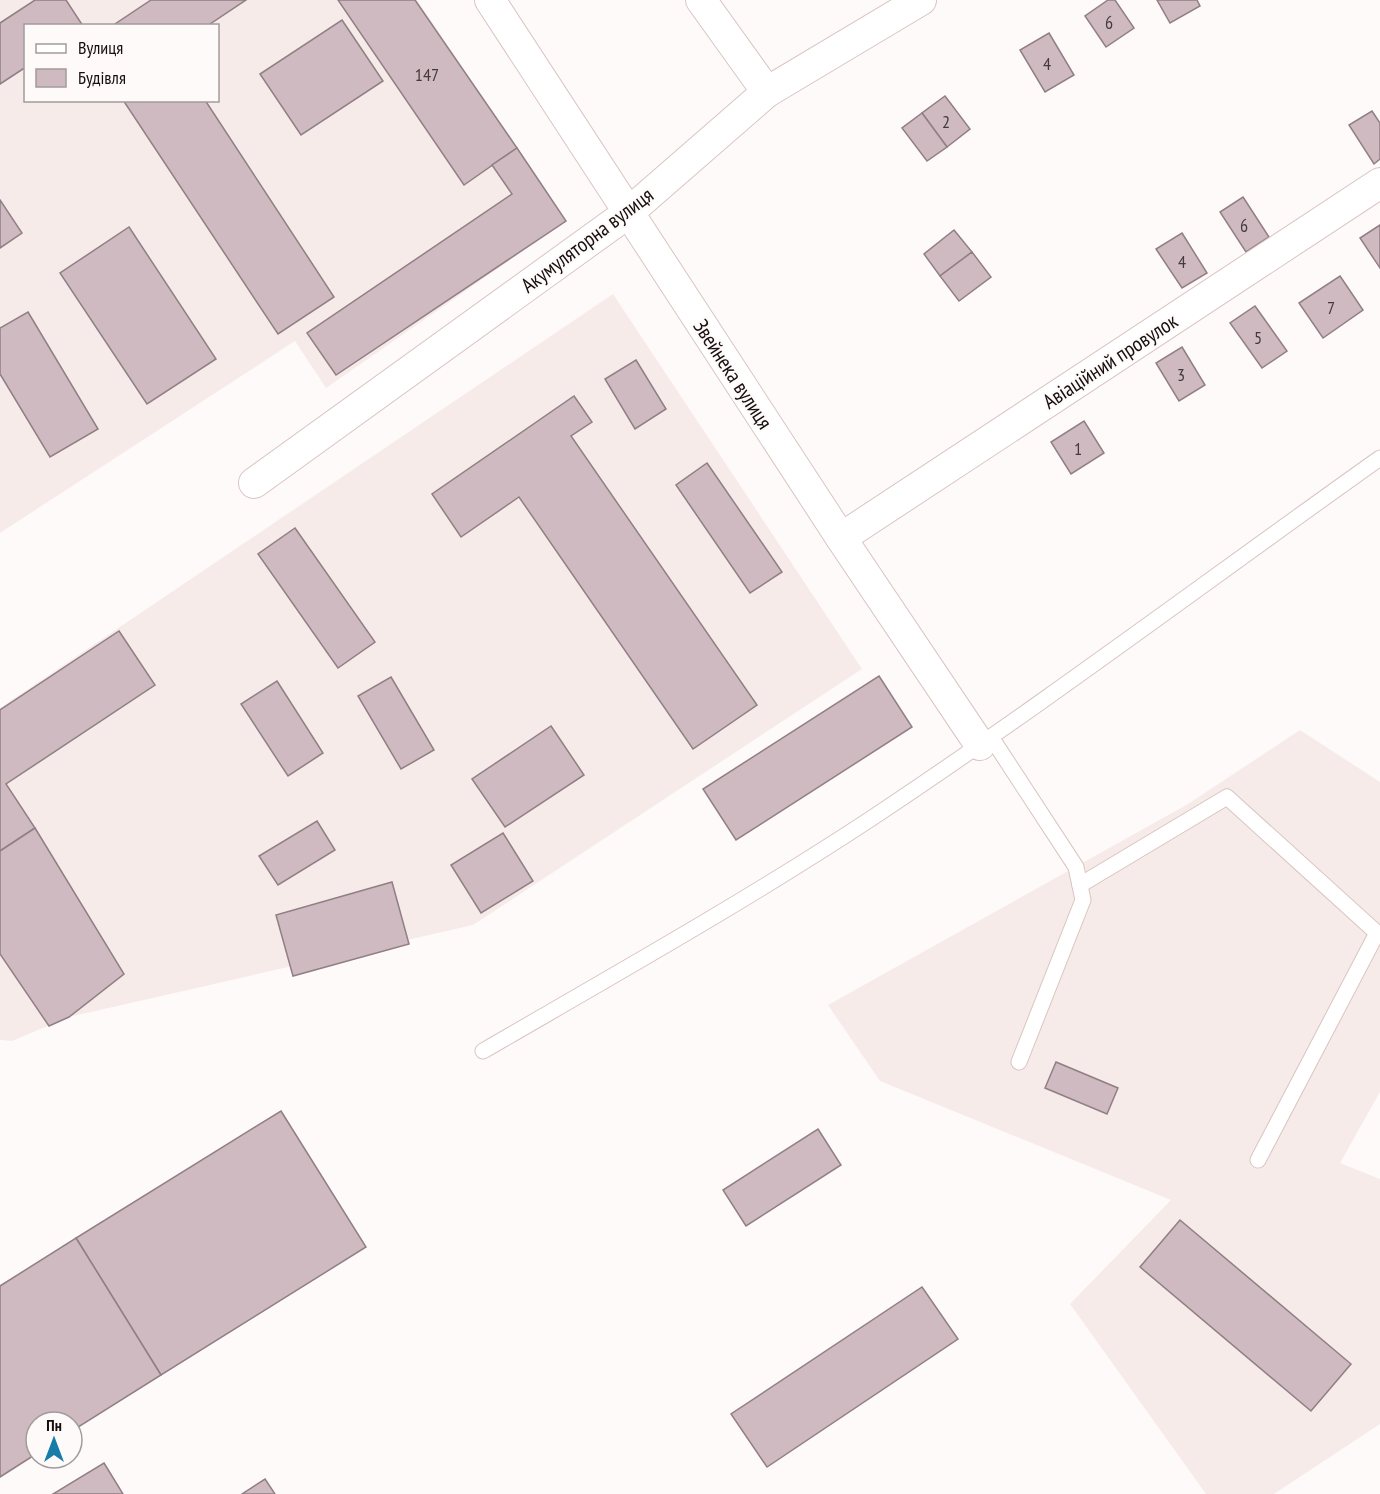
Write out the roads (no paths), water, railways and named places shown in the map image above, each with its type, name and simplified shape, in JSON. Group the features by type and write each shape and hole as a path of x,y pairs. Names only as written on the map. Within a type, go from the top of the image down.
{"street":[{"name":"Звейнека вулиця","path":"490,0 841,538 986,741"},
{"path":"700,0 767,92"},
{"name":"Акумуляторна вулиця","path":"254,483 628,213 767,92 921,0"},
{"name":"Авіаційний провулок","path":"841,538 1380,183"}],"lane":[{"path":"483,1051 743,901 986,741 1380,458"},
{"path":"986,741 1076,867 1083,900 1019,1062"},
{"path":"1080,885 1227,797 1377,933 1258,1160"}]}
